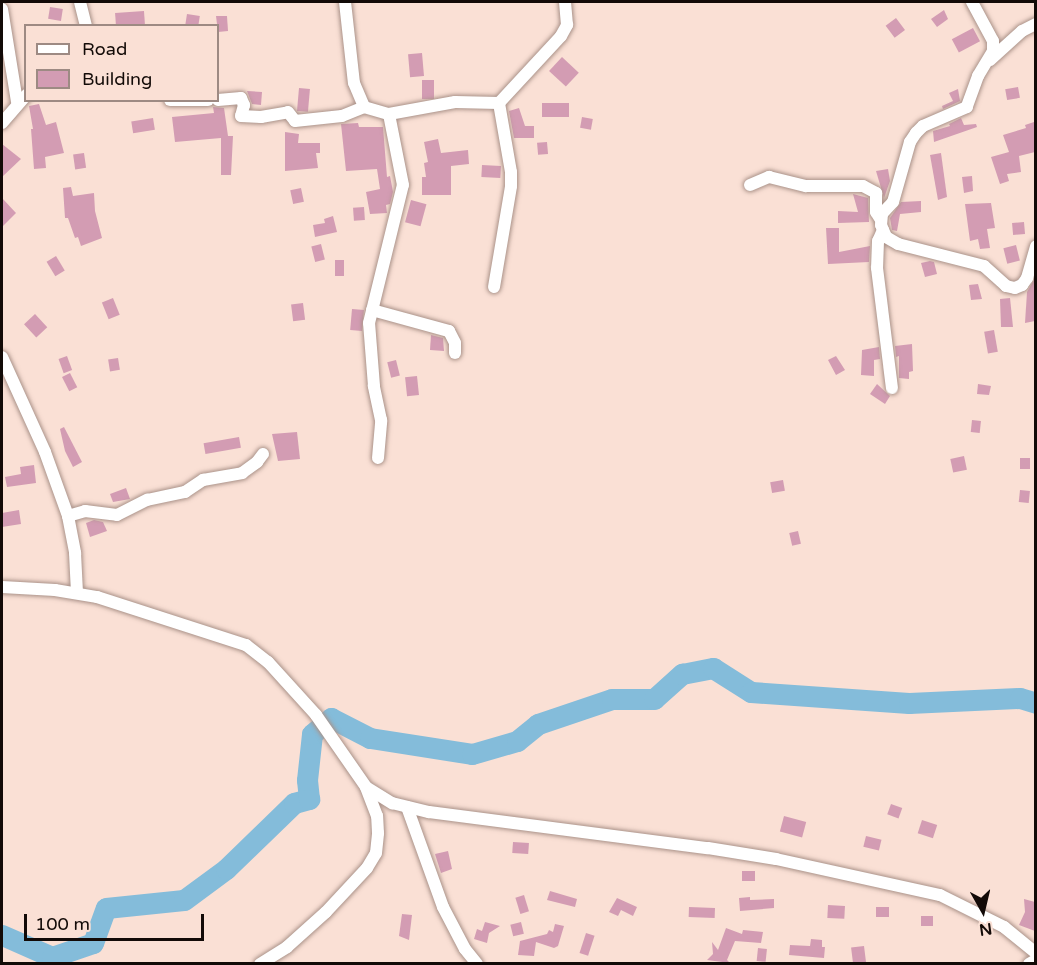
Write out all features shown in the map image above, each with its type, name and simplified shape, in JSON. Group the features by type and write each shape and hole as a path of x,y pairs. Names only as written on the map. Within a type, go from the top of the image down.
{"street":[{"path":"80,2 86,24"},
{"path":"345,2 354,83 364,107"},
{"path":"219,100 241,98 244,105 241,116 261,117 288,112 295,121 342,116 364,107 389,114 455,102 499,103 561,36 567,25 565,2"},
{"path":"972,2 993,41 993,51 989,61"},
{"path":"2,9 21,98 2,123"},
{"path":"892,388 877,268 878,241 882,225 893,202 910,142 923,126 967,107 978,76 989,61 1022,31 1035,24"},
{"path":"494,287 512,172 499,103"},
{"path":"378,458 381,420 376,402 369,333 372,310 403,185 389,114"},
{"path":"750,185 769,177 806,186 863,186 876,193 876,212 882,225 898,244 984,266 1006,286 1015,288 1022,285 1027,278 1035,246"},
{"path":"372,310 449,331 455,343 454,353"},
{"path":"2,357 45,452 68,516 75,553 77,593"},
{"path":"68,516 84,511 117,515 147,500 184,492 203,480 242,473 264,454"},
{"path":"2,586 77,593 162,617 246,645 268,662 316,715 366,787 377,816 378,833 376,853 367,868 326,912 287,947 260,963"},
{"path":"366,787 379,797 407,807 720,850 940,895 1005,927 1035,953"},
{"path":"407,807 443,907 465,949 477,963"},
{"path":"1029,963 1035,960"}],"building":[{"path":"50,7 63,9 61,21 48,19"},
{"path":"944,10 948,19 937,27 931,19"},
{"path":"144,11 145,24 116,24 115,13"},
{"path":"187,14 200,16 199,24 186,24"},
{"path":"216,16 227,16 228,31 219,32 219,24 217,24"},
{"path":"896,18 905,30 895,38 886,26"},
{"path":"973,28 980,41 959,53 952,39"},
{"path":"422,53 424,76 410,77 408,54"},
{"path":"562,57 579,73 566,87 549,71"},
{"path":"422,80 434,80 434,99 422,99"},
{"path":"1018,87 1020,98 1007,100 1005,89"},
{"path":"299,88 310,89 308,112 297,111"},
{"path":"958,89 960,101 943,109 942,106 953,101 949,93"},
{"path":"247,91 262,92 261,105 252,104"},
{"path":"542,103 569,103 569,117 542,117"},
{"path":"39,104 46,125 56,122 64,153 45,157 46,168 34,169 31,129 33,129 29,106"},
{"path":"213,107 224,108 228,136 233,136 231,175 221,175 221,138 175,142 172,117 214,113"},
{"path":"519,108 525,126 534,126 534,138 514,138 509,111"},
{"path":"582,117 593,119 591,130 580,128"},
{"path":"153,118 155,130 133,133 131,121"},
{"path":"961,118 964,125 976,124 977,127 934,142 933,131 950,126 949,124"},
{"path":"1034,122 1035,152 1019,156 1021,172 1007,174 1009,181 1000,184 991,157 1009,152 1003,135 1026,128 1025,125"},
{"path":"358,123 359,127 383,127 387,177 390,176 393,192 390,204 386,205 387,213 370,214 366,192 380,189 377,169 346,171 341,124"},
{"path":"285,132 299,134 298,143 320,143 320,153 316,153 318,168 285,171"},
{"path":"438,139 441,153 468,150 469,164 451,166 451,195 422,195 422,177 426,177 424,163 428,162 424,142"},
{"path":"547,142 548,154 538,155 537,143"},
{"path":"2,144 21,159 2,177"},
{"path":"84,153 86,168 75,169 73,155"},
{"path":"941,153 947,197 938,200 930,155"},
{"path":"482,165 501,166 500,178 481,177"},
{"path":"888,169 890,181 884,198 876,171"},
{"path":"972,176 973,191 964,193 962,177"},
{"path":"71,187 73,196 94,193 95,211 102,238 81,246 78,237 75,238 68,218 65,218 63,188"},
{"path":"301,188 304,202 293,204 290,190"},
{"path":"853,194 868,198 869,222 838,223 838,211 858,212"},
{"path":"2,198 16,213 2,227"},
{"path":"411,200 426,204 421,226 405,222"},
{"path":"921,201 921,212 900,214 897,231 892,230 890,218 901,202"},
{"path":"991,203 995,228 987,229 990,248 980,249 978,239 970,241 965,204"},
{"path":"364,207 365,220 354,221 353,208"},
{"path":"333,216 337,232 315,237 313,225 325,223 324,219"},
{"path":"1024,222 1025,234 1013,235 1012,223"},
{"path":"826,228 839,228 839,252 870,246 869,262 828,264"},
{"path":"321,244 325,260 315,262 311,246"},
{"path":"1016,245 1020,261 1007,264 1003,248"},
{"path":"56,256 65,271 55,276 47,262"},
{"path":"335,260 344,260 344,276 335,276"},
{"path":"934,262 937,274 925,277 921,263"},
{"path":"1035,278 1035,321 1025,323 1027,292"},
{"path":"978,284 982,299 971,300 969,285"},
{"path":"113,298 120,315 109,319 102,302"},
{"path":"1010,298 1013,327 1001,327 1000,299"},
{"path":"303,303 305,320 293,321 291,304"},
{"path":"352,309 364,310 362,331 350,330"},
{"path":"35,314 47,327 36,337 24,324"},
{"path":"994,330 998,352 988,353 984,332"},
{"path":"431,335 443,338 444,351 430,350"},
{"path":"912,344 913,371 909,372 909,379 899,378 899,356 896,357 895,346"},
{"path":"879,347 880,359 874,360 874,376 861,375 862,350"},
{"path":"67,356 72,370 64,373 59,359"},
{"path":"836,356 845,370 836,375 828,360"},
{"path":"118,358 120,370 110,371 108,360"},
{"path":"396,360 400,376 391,378 387,362"},
{"path":"70,373 77,387 69,391 62,377"},
{"path":"417,376 419,395 407,396 405,377"},
{"path":"877,384 890,396 885,404 870,394"},
{"path":"978,384 991,386 989,395 977,394"},
{"path":"972,420 981,421 980,433 971,432"},
{"path":"64,427 82,462 73,467 65,451 60,429"},
{"path":"297,432 300,459 278,461 272,434"},
{"path":"239,437 241,448 205,454 204,443"},
{"path":"964,456 967,470 953,473 950,459"},
{"path":"1020,458 1030,458 1030,469 1020,469"},
{"path":"34,465 36,483 7,487 5,477 21,474 20,467"},
{"path":"783,480 785,491 772,493 770,482"},
{"path":"126,488 130,499 113,502 110,494"},
{"path":"1020,490 1030,491 1029,503 1019,502"},
{"path":"19,510 21,524 2,527 2,513"},
{"path":"94,520 103,522 107,531 90,537 86,523"},
{"path":"798,531 801,544 792,546 789,533"},
{"path":"891,804 902,808 899,818 887,814"},
{"path":"784,816 806,822 802,837 780,831"},
{"path":"922,820 937,825 933,838 918,833"},
{"path":"866,836 882,840 879,851 863,847"},
{"path":"513,842 529,843 528,854 512,853"},
{"path":"448,851 452,869 441,873 435,854"},
{"path":"742,871 755,871 755,881 742,881"},
{"path":"550,891 577,899 575,907 547,900"},
{"path":"524,895 529,911 520,914 515,898"},
{"path":"750,897 750,900 774,899 774,908 740,911 739,898"},
{"path":"617,898 637,907 633,916 621,910 618,916 609,912"},
{"path":"1024,899 1035,902 1035,931 1019,925 1025,912"},
{"path":"828,905 845,906 844,919 827,918"},
{"path":"689,907 715,908 715,918 689,917"},
{"path":"876,907 889,907 889,917 876,917"},
{"path":"402,914 412,915 409,940 399,936"},
{"path":"921,916 933,916 933,926 921,926"},
{"path":"485,922 500,926 489,933 487,943 474,939 477,929 482,931"},
{"path":"521,922 524,934 513,936 510,925"},
{"path":"555,924 564,926 558,946 554,948 536,942 534,956 518,955 520,941 547,934 549,930 553,932"},
{"path":"726,928 742,934 743,930 763,932 761,943 735,941 727,960 730,963 707,960 713,954 712,942 718,950"},
{"path":"586,933 595,936 588,956 580,953"},
{"path":"811,939 822,940 822,947 825,947 824,958 789,955 790,945 810,946"},
{"path":"864,946 866,963 853,964 851,948"},
{"path":"758,948 767,949 766,962 757,961"}],"waterway":[{"path":"2,935 52,957 93,943 106,908 184,900 226,869 294,803 309,799 307,780 312,734 331,718 370,738 472,754 517,741 538,724 612,699 654,699 682,674 713,668 751,692 909,703 1020,698 1036,703"}]}
